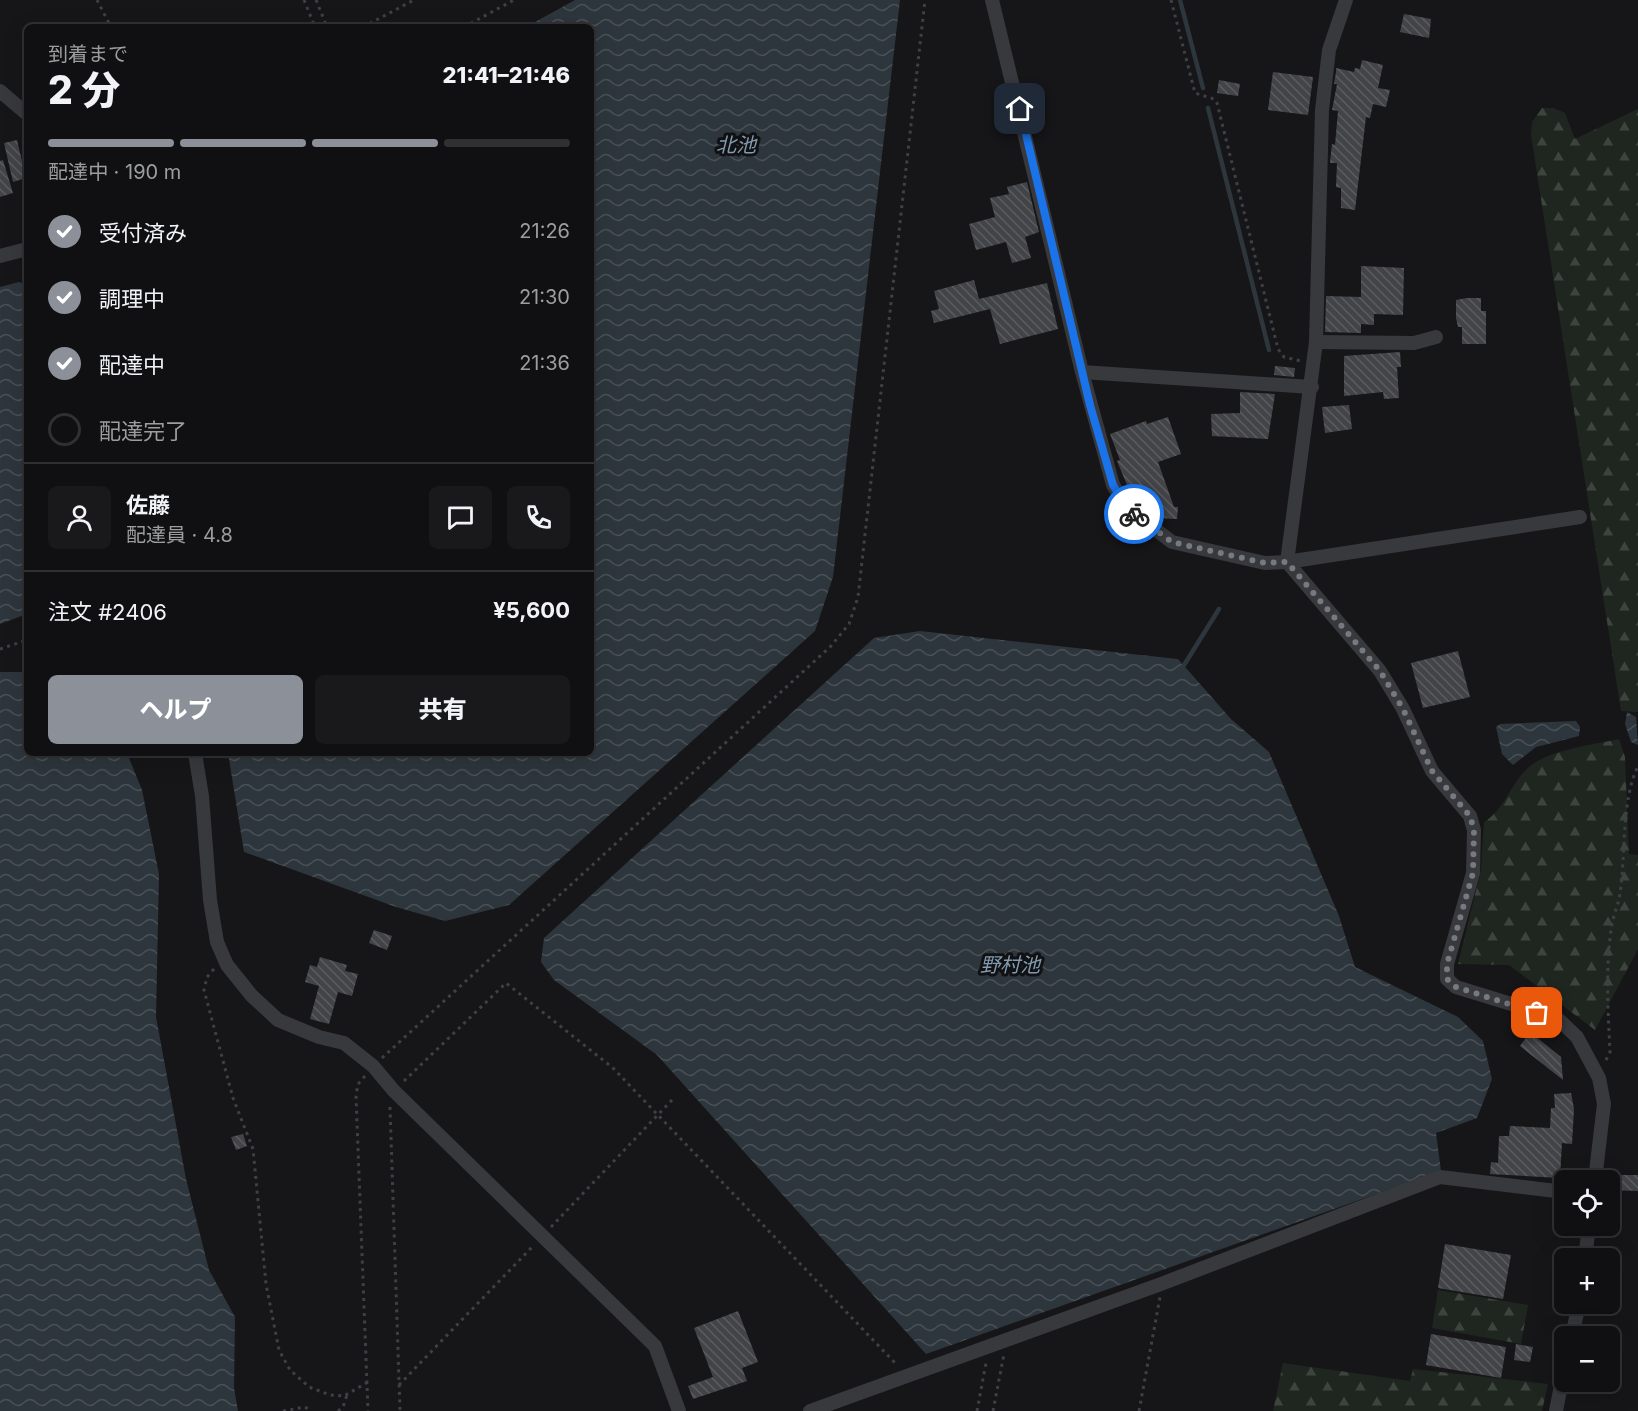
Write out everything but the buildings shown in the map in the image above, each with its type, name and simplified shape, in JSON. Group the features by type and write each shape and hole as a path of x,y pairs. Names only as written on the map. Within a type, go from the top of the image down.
{"street":[{"path":"992,0 1082,372 1113,485 1127,508 1172,542 1265,563 1287,562 1580,517"},
{"path":"1346,0 1329,50 1322,110 1315,361 1287,562 1380,671 1403,709 1432,771 1470,816 1474,830 1473,873 1447,964 1447,979 1456,987 1557,1018 1577,1036 1599,1078 1604,1104 1596,1170"},
{"path":"0,91 24,111"},
{"path":"0,256 24,250"},
{"path":"1316,342 1414,343 1436,337"},
{"path":"1082,372 1312,387"},
{"path":"195,756 202,796 210,900 217,942 227,965 252,996 278,1020 319,1037 344,1043 373,1066 394,1091 655,1346 679,1411"},
{"path":"810,1411 1161,1284 1440,1177 1554,1191"},
{"path":"1556,1411 1560,1392"}],"path":[{"path":"97,0 109,24"},
{"path":"304,0 314,24"},
{"path":"316,0 326,24"},
{"path":"369,24 414,0"},
{"path":"470,24 514,0"},
{"path":"368,1411 356,1096 358,1084 373,1066 831,646 849,624 858,597 925,0"},
{"path":"1171,0 1195,93 1214,99 1217,103 1278,349 1284,357 1290,360 1315,361"},
{"path":"0,649 24,641"},
{"path":"1599,1078 1610,1052 1606,980 1612,922 1620,894 1633,775 1638,766"},
{"path":"227,965 217,966 207,977 204,990 233,1098 253,1149 266,1284 279,1350 290,1370 309,1387 330,1395 347,1395 368,1383"},
{"path":"400,1411 389,1140 390,1101 394,1091 506,983 614,1068 906,1377"},
{"path":"1139,1411 1160,1303 1161,1284"},
{"path":"993,1411 1005,1350 1004,1342"},
{"path":"977,1411 988,1355 986,1348"},
{"path":"338,1411 343,1407 347,1395"},
{"path":"284,1411 305,1407 312,1411"}],"green space":[{"path":"1542,108 1553,108 1565,113 1575,139 1638,109 1638,712 1621,711 1531,135 1532,122"},
{"path":"1619,739 1625,757 1629,854 1638,855 1638,949 1595,1030 1509,965 1458,964 1481,870 1484,822 1497,811 1521,775 1535,763 1570,749"},
{"path":"1438,1290 1528,1305 1521,1344 1432,1328"},
{"path":"1283,1363 1410,1381 1413,1369 1548,1384 1542,1411 1273,1411"}],"water":[{"name":"北池","path":"575,0 900,0 833,577 815,631 509,905 445,921 396,907 244,852 228,756 594,756 594,24 531,24"},
{"path":"19,282 24,284 24,615 0,624 0,287"},
{"name":"野村池","path":"920,631 1178,659 1231,719 1269,752 1339,916 1355,967 1458,1017 1483,1041 1492,1079 1477,1118 1436,1133 1441,1171 926,1354 657,1055 554,980 541,962 544,938 874,638"},
{"path":"0,672 24,672 24,756 128,756 142,790 159,874 156,1017 186,1179 209,1270 235,1317 234,1388 238,1411 0,1411"},
{"path":"1627,712 1636,717 1638,745 1631,742 1625,724"},
{"path":"1576,721 1580,727 1579,736 1536,747 1513,765 1502,754 1496,727 1500,724"}],"waterway":[{"path":"1180,0 1203,88"},
{"path":"1208,108 1269,350"},
{"path":"1181,670 1219,609"}],"way so far":[{"path":"1134,514 1172,542 1265,563 1287,562 1380,671 1403,709 1432,771 1470,816 1474,830 1473,873 1447,964 1447,979 1456,987 1537,1013"}],"route":[{"path":"1020,109 1090,405 1113,485 1127,508 1134,514"}]}
